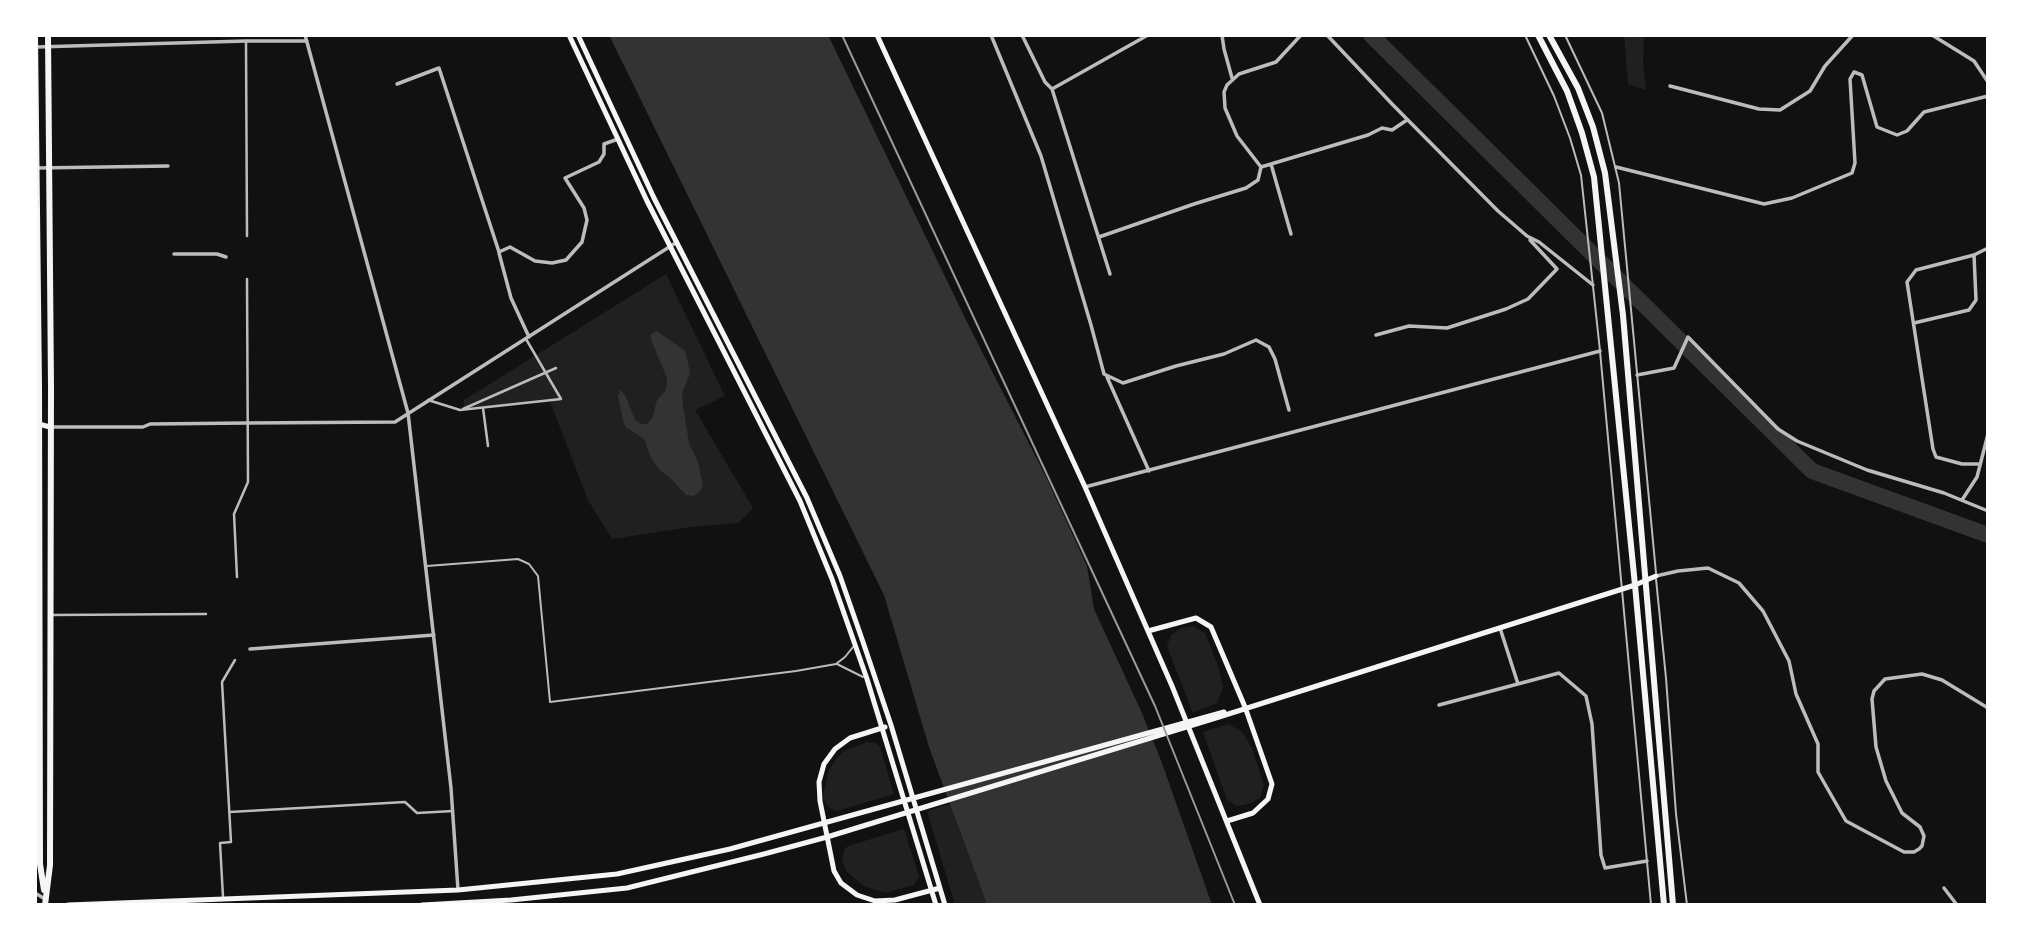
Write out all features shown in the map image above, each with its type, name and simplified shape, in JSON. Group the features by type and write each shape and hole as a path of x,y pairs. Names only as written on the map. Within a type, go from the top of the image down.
{"main road":[{"path":"35,35 40,864 45,902"},
{"path":"45,902 50,866 48,35"},
{"path":"569,35 670,247 800,502 832,579 884,727 936,905"},
{"path":"578,35 677,242 807,498 840,576 891,725 945,905"},
{"path":"877,35 1085,486 1148,631 1260,905"},
{"path":"1538,35 1567,91 1583,133 1594,177 1664,905"},
{"path":"1549,35 1577,88 1593,127 1605,173 1623,315 1673,905"},
{"path":"36,423 50,428"},
{"path":"36,433 50,428"},
{"path":"422,905 501,901 627,888 827,837 1500,628 1656,576"},
{"path":"1148,631 1196,618 1211,627 1245,707 1272,784 1268,799 1253,813 1227,821"},
{"path":"68,905 458,890 617,874 730,849 1218,713 1237,710"},
{"path":"891,725 850,738 835,749 824,764 819,782 820,801 834,871 841,883 857,895 875,901 895,900 940,888"},
{"path":"263,897 263,905"}],"street":[{"path":"305,35 408,413 453,811 458,890"},
{"path":"991,35 1041,156 1104,374 1149,471"},
{"path":"1022,35 1045,82 1052,89 1110,274"},
{"path":"1052,89 1148,35"},
{"path":"1222,35 1232,78"},
{"path":"1261,167 1237,136 1225,108 1224,92 1232,78 1276,62 1301,35"},
{"path":"1327,35 1407,120 1498,211 1527,236 1557,269 1528,299 1506,309 1447,328 1409,326 1376,335"},
{"path":"1670,86 1759,109 1780,110 1810,91 1825,66 1853,35"},
{"path":"1932,35 1974,61 1988,82"},
{"path":"246,41 247,236"},
{"path":"36,47 307,41"},
{"path":"397,85 439,68 511,298 527,338 561,399 460,410 428,400"},
{"path":"1616,167 1764,204 1792,198 1852,173 1855,163 1850,79 1853,73 1859,72 1862,75 1877,127 1897,135 1907,131 1924,112 1988,96"},
{"path":"1261,167 1368,135 1382,128 1392,130 1407,120"},
{"path":"499,253 510,247 536,261 552,263 566,260 582,242 587,220 584,208 565,178 599,162 604,154 604,144 618,139"},
{"path":"1271,163 1292,234"},
{"path":"36,168 168,166"},
{"path":"1099,237 1246,188 1258,180 1261,167"},
{"path":"1527,236 1539,242 1593,285"},
{"path":"50,428 143,427 150,424 395,422 677,242"},
{"path":"1980,464 1962,464 1936,457 1907,282 1916,270 1974,255 1988,248"},
{"path":"174,254 217,254 226,257"},
{"path":"1914,323 1969,310 1976,300 1974,255"},
{"path":"237,577 234,514 248,482 247,279"},
{"path":"1637,375 1674,368 1688,337 1779,429 1797,441 1867,470 1988,511"},
{"path":"1107,376 1123,383 1224,354 1256,340 1269,347 1275,359 1289,411"},
{"path":"1085,486 1600,351"},
{"path":"460,410 556,368"},
{"path":"482,408 488,446"},
{"path":"1962,500 1977,477 1988,433"},
{"path":"1656,576 1678,570 1708,568 1739,583 1763,611 1789,661 1796,694 1818,744 1818,772 1846,821 1905,852 1919,849 1924,836 1920,827 1902,813 1886,781 1876,747 1872,699 1874,691 1885,679 1922,674 1942,680 1988,708"},
{"path":"50,615 206,614"},
{"path":"1500,628 1518,684"},
{"path":"250,649 434,635"},
{"path":"223,900 220,843 231,842 222,682 235,660"},
{"path":"1439,705 1559,673 1586,696 1592,724 1601,855 1605,868 1647,862"},
{"path":"230,812 405,802 417,813 453,811"},
{"path":"1944,888 1957,905"},
{"path":"35,893 45,902"}],"lane":[{"path":"1525,35 1554,96 1581,175 1590,245 1651,905"},
{"path":"1565,35 1602,113 1619,183 1666,678 1676,814 1687,905"},
{"path":"426,566 518,559 529,565 538,576 550,702 836,664 855,644"},
{"path":"836,664 867,679"}],"shaded area":[{"path":"609,35 828,35 969,326 1046,477 1087,566 1094,609 1162,763 1212,905 987,905 929,747 884,595"},
{"path":"1624,35 1644,35 1646,90 1628,84"},
{"path":"666,274 725,396 695,410 753,508 739,523 612,539 588,500 549,399 464,409 464,400"},
{"path":"657,331 685,351 687,358 690,374 682,393 683,406 689,443 698,462 703,486 694,496 686,495 659,469 651,458 644,439 626,427 623,421 618,396 620,390 625,395 635,420 641,424 647,424 652,419 657,400 665,391 667,378 651,340 651,334"},
{"path":"1193,626 1205,633 1219,669 1223,688 1217,703 1193,713 1167,646 1171,635 1181,628"},
{"path":"1228,724 1242,732 1252,748 1264,785 1260,798 1249,804 1237,806 1227,800 1203,732"},
{"path":"867,742 880,747 894,794 837,811 832,809 827,806 823,796 829,769 842,752"},
{"path":"950,804 987,905 955,905 927,811"},
{"path":"904,829 919,876 914,885 885,893 864,886 847,872 842,861 844,850 848,846"}],"waterway":[{"path":"1371,35 1812,471 1988,535"}],"tram line":[{"path":"842,35 1155,706 1235,905"}]}
